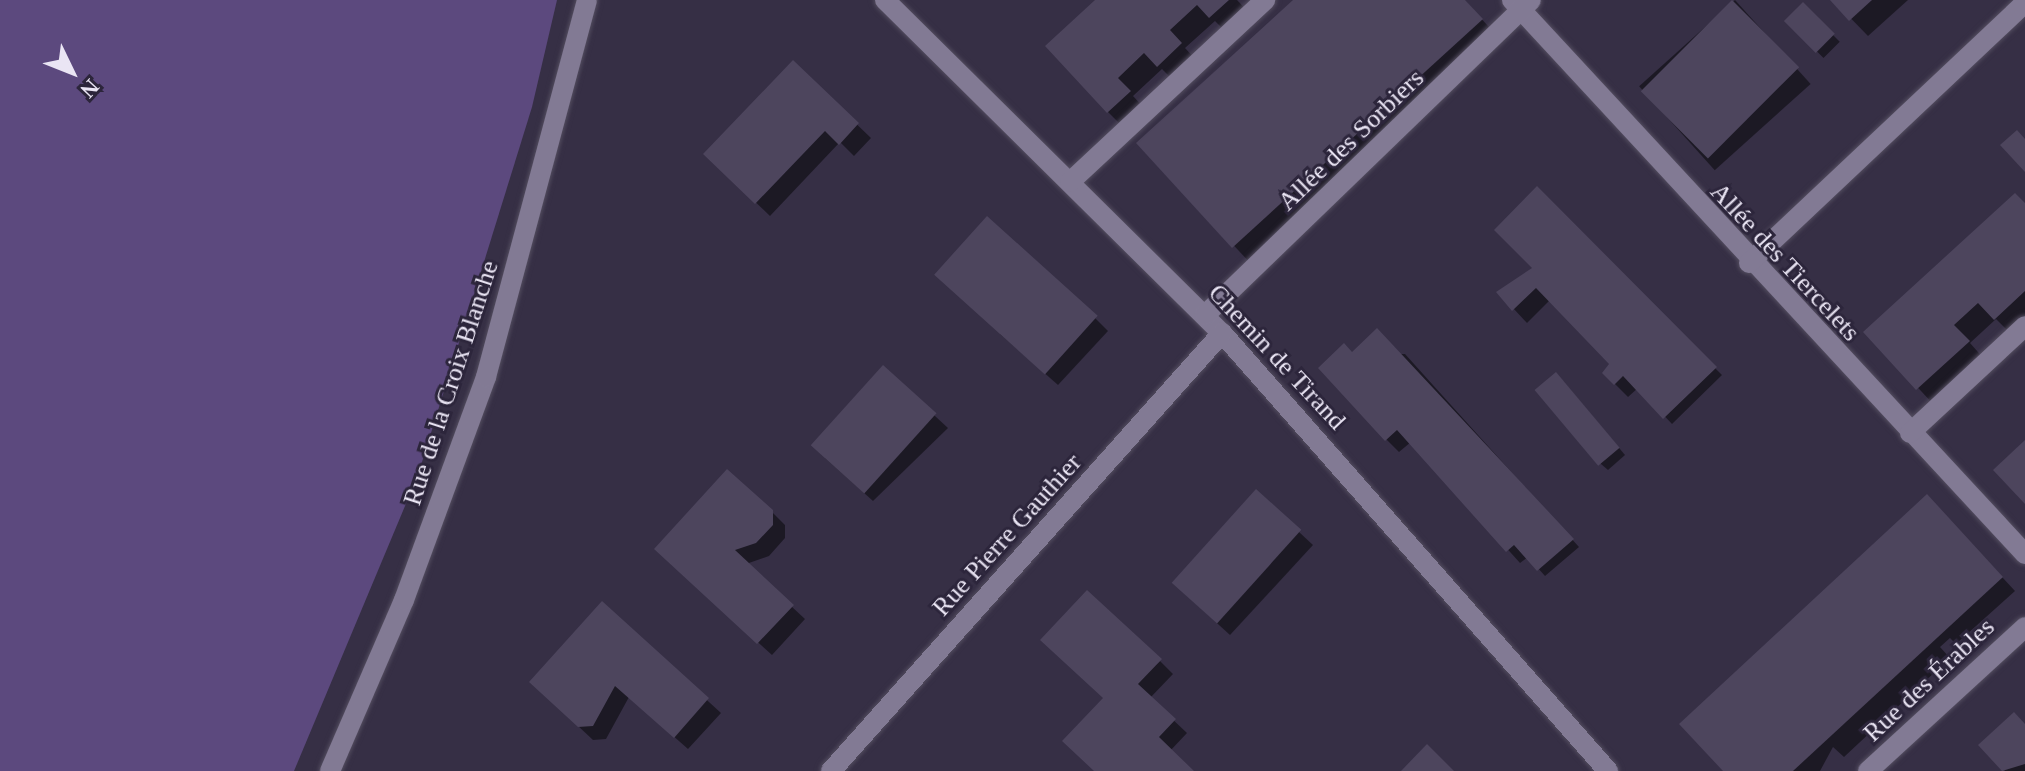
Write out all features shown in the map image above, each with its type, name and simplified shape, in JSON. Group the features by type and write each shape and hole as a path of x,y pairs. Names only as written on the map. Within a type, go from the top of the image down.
{"street":[{"name":"Rue de la Croix Blanche","path":"330,771 404,600 486,377 587,0"},
{"name":"Chemin de Tirand","path":"885,0 1222,333 1608,771"},
{"path":"1070,182 1265,0"},
{"name":"Allée des Tiercelets","path":"1521,3 1749,263 2025,554"},
{"name":"Allée des Sorbiers","path":"1205,315 1521,3"},
{"path":"1749,263 2025,3"},
{"path":"1910,433 2025,326"},
{"name":"Rue Pierre Gauthier","path":"831,771 1222,333"},
{"name":"Rue des Érables","path":"1868,771 2025,627"}],"shaded area":[{"path":"0,0 557,0 532,107 418,475 294,771 0,771"}],"building":[{"path":"1095,0 1229,0 1209,18 1197,5 1170,30 1182,43 1157,67 1144,53 1118,78 1131,91 1107,113 1045,46"},
{"path":"1293,0 1465,0 1483,19 1232,248 1136,143"},
{"path":"1732,0 1799,67 1708,158 1641,91"},
{"path":"1830,0 1872,0 1849,21"},
{"path":"1803,2 1835,34 1816,53 1784,21"},
{"path":"793,60 859,123 839,145 825,131 755,204 703,154"},
{"path":"2017,130 2025,139 2025,172 2000,145"},
{"path":"1537,186 1717,367 1663,419 1623,376 1614,385 1602,373 1609,364 1536,288 1512,311 1496,292 1532,268 1494,230"},
{"path":"2015,193 2025,203 2025,291 1994,320 1978,303 1954,325 1970,341 1916,390 1863,332"},
{"path":"987,216 1098,316 1045,374 934,275"},
{"path":"1377,328 1574,539 1537,571 1514,545 1506,552 1397,430 1385,441 1318,368 1344,343 1352,352"},
{"path":"883,365 937,413 864,493 811,445"},
{"path":"1556,372 1620,448 1598,466 1535,390"},
{"path":"2025,440 2025,504 1993,470"},
{"path":"727,469 773,510 773,525 756,543 735,550 794,605 757,644 654,549"},
{"path":"1256,489 1301,530 1217,623 1172,583"},
{"path":"1927,494 2003,577 1793,771 1723,771 1679,724"},
{"path":"1087,590 1162,659 1138,684 1176,719 1159,737 1194,771 1094,771 1062,741 1103,698 1040,640"},
{"path":"602,601 709,698 674,738 615,686 593,726 578,727 529,682"},
{"path":"2014,712 2025,724 2025,764 2002,771 1978,745"},
{"path":"1427,744 1454,771 1401,771"}]}
